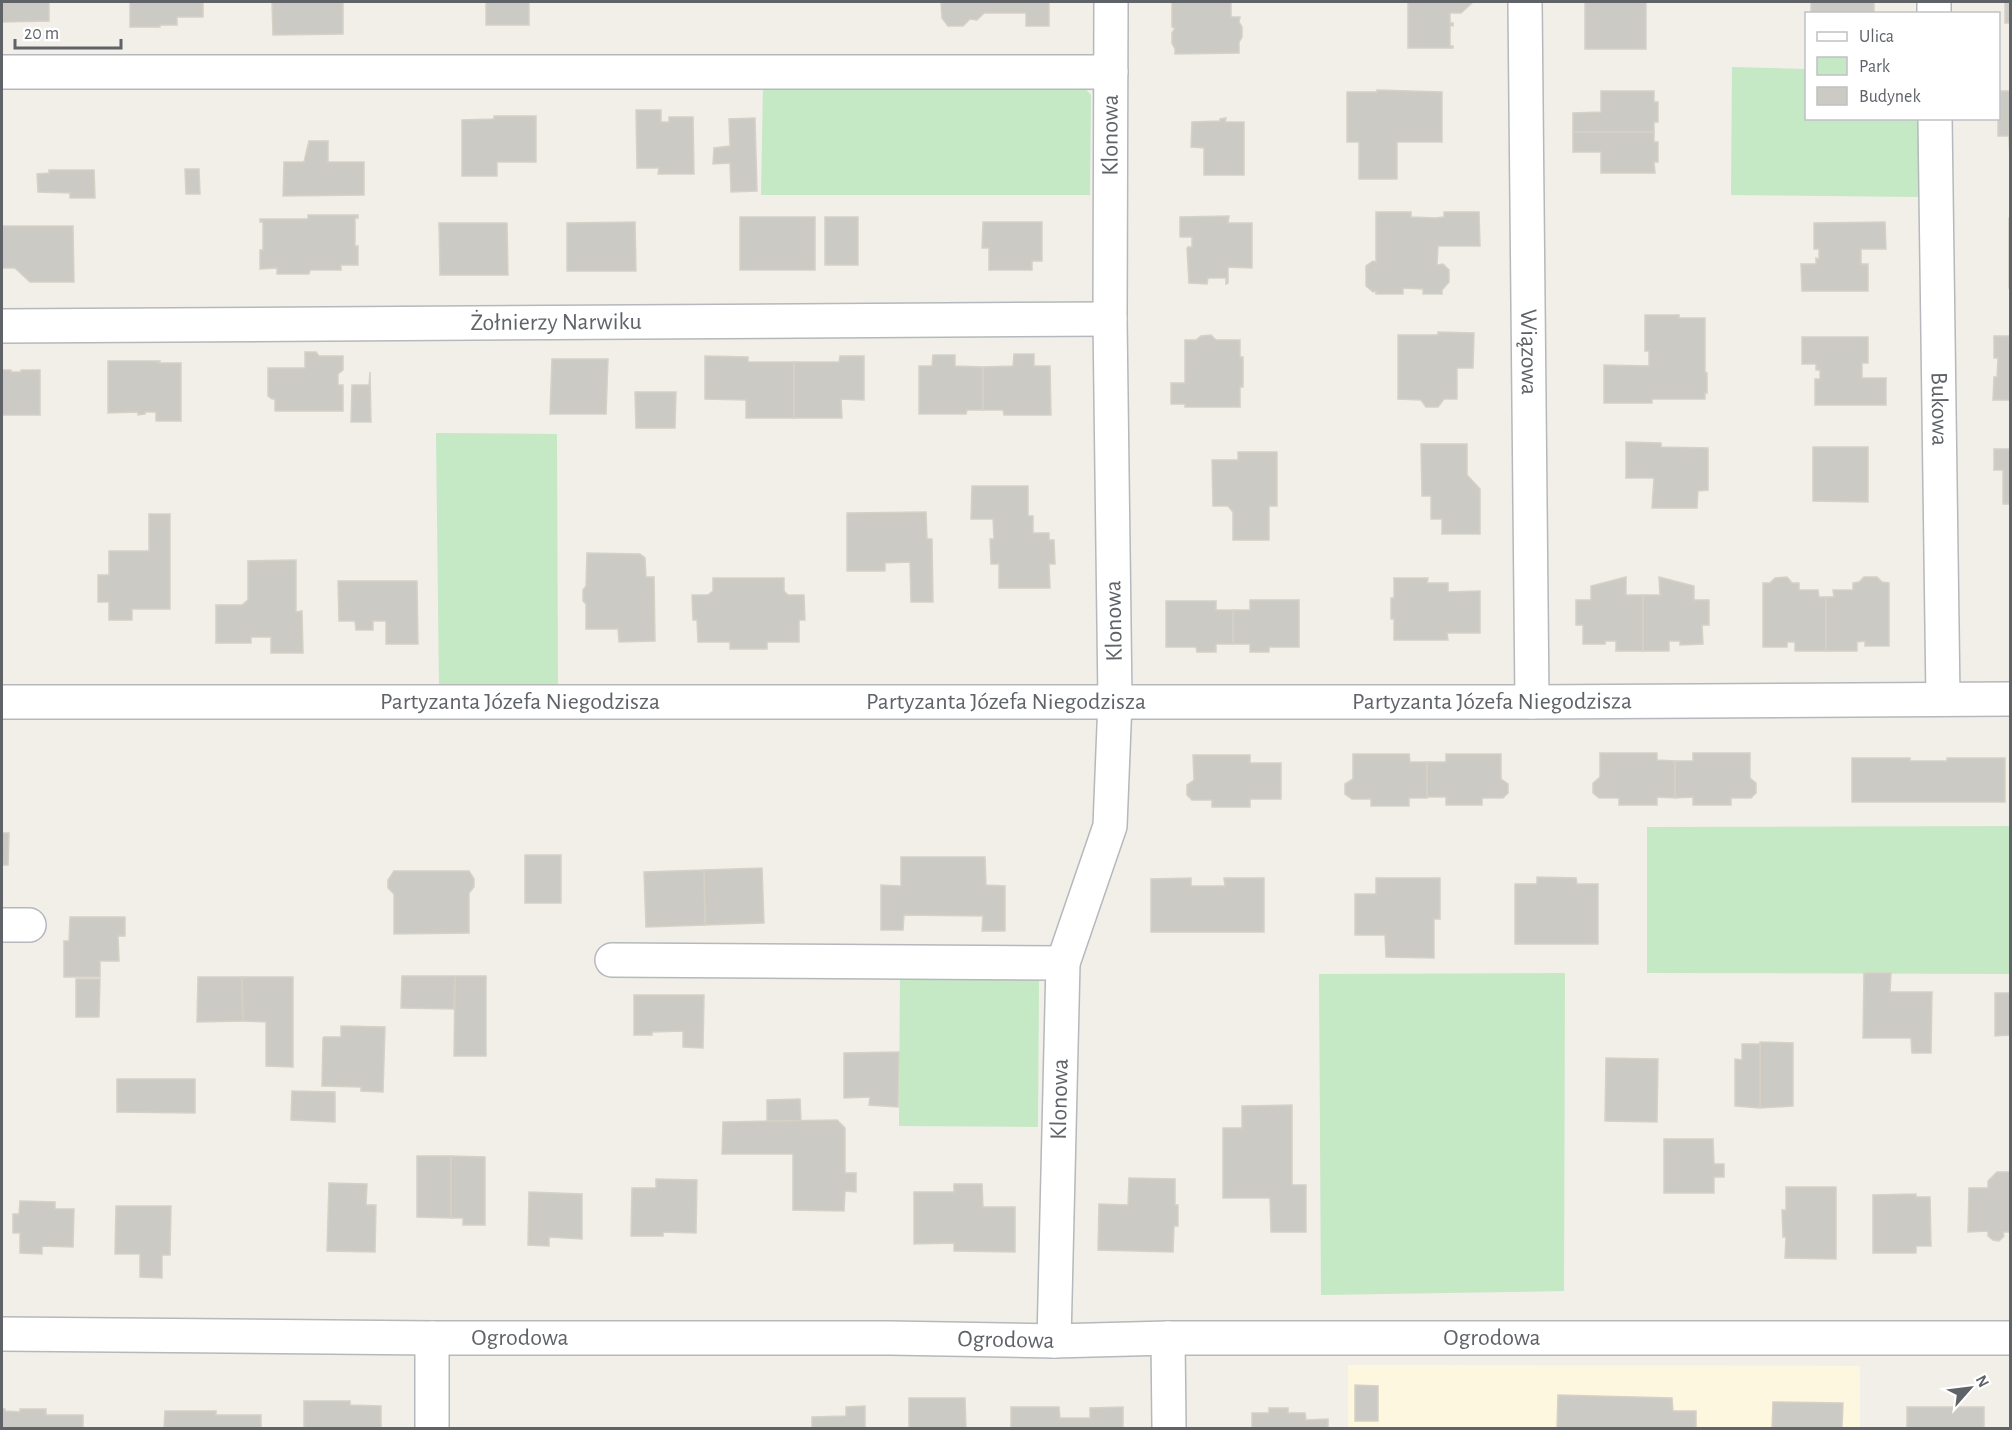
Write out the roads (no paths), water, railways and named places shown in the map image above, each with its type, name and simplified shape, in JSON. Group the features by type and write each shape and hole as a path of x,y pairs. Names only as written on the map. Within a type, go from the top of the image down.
{"street":[{"name":"Klonowa","path":"1054,1341 1063,963 1110,826 1115,701 1110,319 1111,2"},
{"name":"Wiązowa","path":"1525,2 1532,702"},
{"path":"2,72 1111,72"},
{"name":"Bukowa","path":"1935,120 1942,699"},
{"name":"Żołnierzy Narwiku","path":"2,326 1110,319"},
{"name":"Partyzanta Józefa Niegodzisza","path":"2,702 1532,702 2010,699"},
{"path":"612,960 1063,963"},
{"name":"Ogrodowa","path":"2,1334 432,1338 890,1338 1054,1341 1168,1338 2010,1338"},
{"path":"432,1338 432,1428"},
{"path":"1168,1338 1169,1428"}]}
